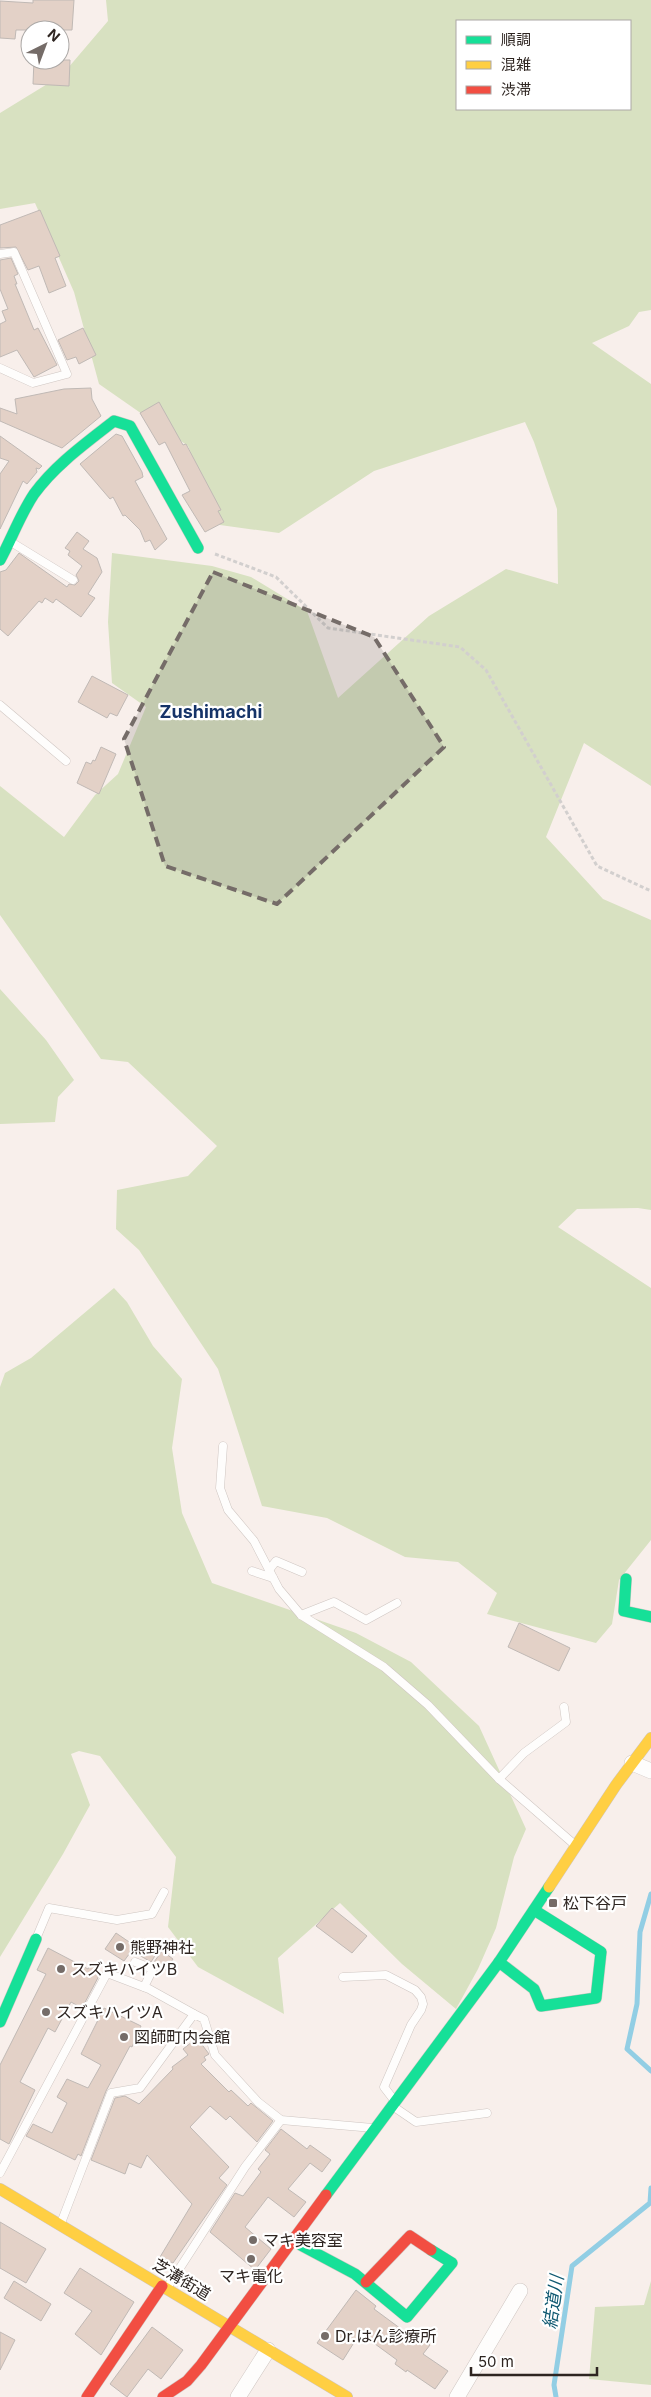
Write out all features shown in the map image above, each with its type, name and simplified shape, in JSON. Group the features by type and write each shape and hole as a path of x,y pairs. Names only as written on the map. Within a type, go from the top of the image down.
{"street":[{"path":"0,560 5,539 44,483 68,458 114,420 130,426 198,548"},
{"path":"626,1579 624,1611 651,1617"},
{"path":"163,2397 187,2381 293,2241 499,1962 632,1763 651,1738"},
{"path":"632,1763 651,1771"},
{"path":"499,1962 534,1989 541,2006 596,1998 601,1952 534,1910"},
{"path":"0,2022 36,1938"},
{"name":"芝溝街道","path":"0,2189 347,2397"},
{"path":"293,2241 355,2274 407,2317 452,2264 410,2236 366,2282"},
{"path":"87,2397 164,2288"},
{"path":"456,2397 520,2291"},
{"path":"238,2397 268,2350"}],"lane":[{"path":"0,254 14,252 67,374 33,383 0,368"},
{"path":"5,539 73,580"},
{"path":"0,705 66,761"},
{"path":"224,1446 220,1488 228,1510 254,1541 279,1589 301,1615 384,1667 428,1705 499,1779 577,1846"},
{"path":"269,1570 276,1561 302,1572"},
{"path":"252,1570 273,1578"},
{"path":"301,1615 334,1602 366,1620 397,1603"},
{"path":"499,1779 524,1753 566,1722 564,1707"},
{"path":"36,1938 49,1908 117,1920 152,1914 164,1892"},
{"path":"135,1962 153,1969 144,1987"},
{"path":"0,2173 106,1973 144,1987 204,2019 215,2055 258,2102 281,2120 376,2128"},
{"path":"343,1977 386,1975 415,1990 421,1997 423,2004 421,2010 411,2025 384,2087 394,2104 416,2122 487,2113"},
{"path":"60,2225 95,2130 111,2093 140,2088 194,2014"},
{"path":"164,2288 245,2167 281,2120"}],"path":[{"path":"198,548 276,577 328,628 460,647 486,670 597,866 651,891"}],"highlighted area":[{"path":"213,572 374,637 444,747 277,904 165,866 124,739"}],"green space":[{"path":"106,0 651,0 651,310 639,312 629,326 592,343 651,384 651,786 584,743 546,837 603,899 651,920 651,1210 638,1208 577,1209 558,1227 651,1288 651,1540 619,1580 612,1624 596,1643 487,1614 497,1593 458,1562 405,1557 327,1518 262,1506 218,1369 139,1250 116,1229 117,1190 188,1176 217,1146 128,1062 101,1059 0,915 0,786 64,837 95,795 118,774 146,707 112,683 108,622 112,553 212,566 251,577 307,611 338,698 429,616 506,569 558,584 557,509 534,442 525,422 374,471 279,533 220,525 188,446 99,384 74,292 35,203 0,209 0,113 62,75 66,70 70,70 70,66 108,21"},
{"path":"0,989 46,1040 74,1080 58,1097 55,1122 0,1124"},
{"path":"114,1288 127,1302 153,1346 182,1379 172,1448 182,1513 212,1583 356,1633 411,1662 479,1726 526,1829 514,1857 496,1928 478,1969 456,2009 402,1964 340,1903 278,1958 284,2014 198,1967 168,1927 176,1857 100,1756 79,1751 71,1754 90,1805 63,1854 0,1957 0,1387 5,1373 31,1358"},
{"path":"651,2281 651,2385 589,2379 595,2307 644,2305"}],"building":[{"path":"33,0 74,0 72,30 70,30 70,20 20,20 20,30 16,30 15,39 0,38 0,1 33,3"},
{"path":"34,70 70,70 69,86 33,84"},
{"path":"40,210 60,256 55,258 66,286 49,293 39,266 28,270 16,247 0,248 0,225"},
{"path":"11,258 18,274 14,276 17,284 15,284 34,330 38,328 57,365 34,377 17,350 0,357 0,324 6,321 2,311 8,309 0,289 0,260"},
{"path":"83,328 96,355 79,364 76,357 67,360 58,340"},
{"path":"91,388 92,399 101,416 62,448 0,421 0,408 17,414 15,399 64,389"},
{"path":"159,402 183,445 186,444 221,510 218,511 224,522 205,532 182,495 190,491 165,442 159,445 140,413"},
{"path":"116,434 122,436 142,472 143,477 135,481 167,539 155,550 150,540 145,542 140,530 125,515 123,516 113,497 110,499 80,464"},
{"path":"0,436 42,466 39,469 36,468 37,472 27,484 23,481 0,529 0,474 9,461 0,458"},
{"path":"77,532 89,541 83,549 97,558 102,572 88,594 95,598 81,617 56,599 53,603 45,598 42,603 39,601 8,636 0,629 0,572 6,570 19,553 67,587 69,584 75,585 79,581 76,575 82,566 68,555 70,551 65,548"},
{"path":"92,676 128,695 117,716 110,713 107,718 78,702"},
{"path":"101,747 116,754 99,794 77,783 86,762 91,764 93,760 95,761"},
{"path":"519,1623 570,1648 559,1671 508,1647"},
{"path":"332,1908 367,1936 352,1953 316,1926"},
{"name":"熊野神社","path":"116,1933 135,1946 124,1961 105,1949"},
{"path":"146,1944 158,1951 151,1962 139,1955"},
{"path":"48,1948 88,1969 90,1965 101,1972 82,2008 71,2002 55,2032 48,2028 20,2082 35,2090 9,2144 0,2139 0,2065 46,1974 37,1970"},
{"path":"162,1951 173,1959 166,1970 154,1962"},
{"path":"104,2008 141,2026 132,2047 130,2046 106,2091 81,2156 78,2154 75,2160 26,2136 33,2124 52,2133 67,2103 57,2097 67,2079 88,2088 101,2065 81,2054"},
{"path":"197,2038 209,2054 204,2057 206,2060 201,2064 229,2092 231,2090 248,2106 251,2103 273,2121 257,2142 230,2116 226,2120 210,2106 190,2127 229,2167 219,2178 227,2185 173,2263 160,2257 192,2204 147,2155 141,2168 129,2163 125,2174 91,2160 115,2098 125,2096 139,2104 173,2069 172,2067 188,2055 183,2049"},
{"path":"281,2129 307,2149 310,2145 331,2160 322,2172 310,2163 288,2189 306,2202 294,2217 268,2197 245,2227 271,2249 255,2270 210,2232 235,2193 243,2196 261,2172 258,2169 270,2154 265,2150"},
{"path":"0,2222 46,2249 26,2283 0,2268"},
{"path":"80,2268 134,2302 101,2355 75,2334 92,2311 64,2293"},
{"path":"14,2281 51,2304 41,2321 4,2298"},
{"path":"356,2290 376,2306 374,2309 416,2340 419,2337 430,2345 423,2354 448,2371 435,2389 395,2364 397,2360 360,2333 343,2360 317,2343"},
{"path":"152,2327 183,2350 161,2379 148,2369 127,2397 110,2384"},
{"path":"0,2332 15,2340 0,2370"}],"waterway":[{"name":"結道川","path":"651,1894 640,1932 637,2004 627,2049 651,2071"},
{"name":"結道川","path":"556,2397 554,2385 572,2266 650,2203 651,2188"}],"traffic: fast":[{"path":"0,560 24,510 42,483 71,455 114,421 130,426 198,548"},
{"path":"626,1579 624,1611 651,1617"},
{"path":"326,2195 499,1962 549,1887"},
{"path":"499,1962 534,1989 541,2006 596,1998 601,1952 534,1910"},
{"path":"0,2022 36,1939"},
{"path":"293,2241 355,2274 407,2317 452,2263 431,2250"}],"traffic: slow":[{"path":"549,1887 616,1785 651,1738"},
{"path":"0,2189 347,2397"}],"traffic: jam":[{"path":"163,2397 187,2381 201,2365 326,2195"},
{"path":"366,2282 410,2236 431,2250"},
{"path":"87,2397 162,2286"}],"place":[{"name":"松下谷戸","path":"553,1903"},
{"name":"熊野神社","path":"120,1947"},
{"name":"スズキハイツB","path":"61,1969"},
{"name":"スズキハイツA","path":"46,2012"},
{"name":"図師町内会館","path":"124,2037"},
{"name":"マキ美容室","path":"253,2240"},
{"name":"マキ電化","path":"251,2259"},
{"name":"Dr.はん診療所","path":"325,2336"}],"district":[{"name":"Zushimachi","path":"211,711"}]}
